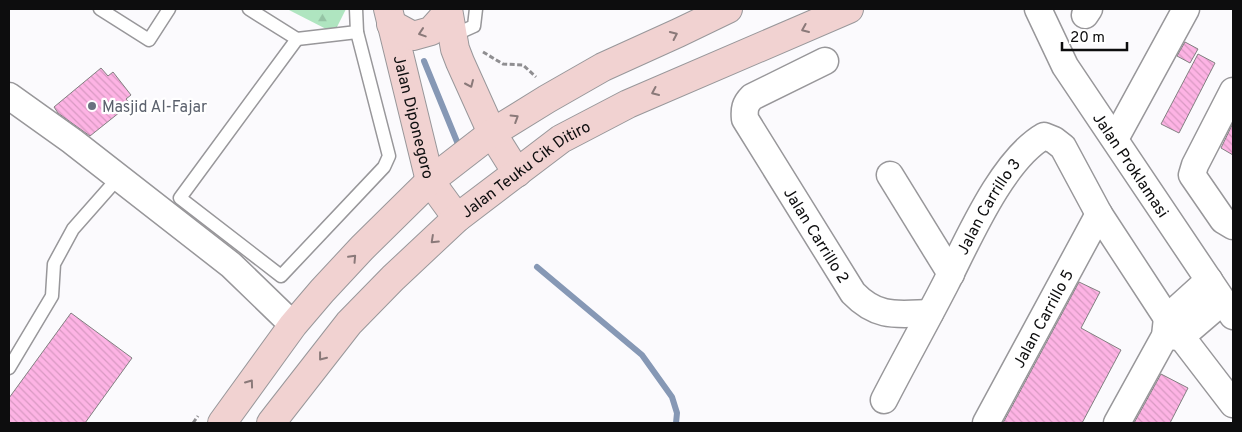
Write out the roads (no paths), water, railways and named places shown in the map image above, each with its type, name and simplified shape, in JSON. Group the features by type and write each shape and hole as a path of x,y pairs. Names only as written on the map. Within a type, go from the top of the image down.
{"main road":[{"path":"222,423 293,325 362,248 430,180 492,133 542,101 603,67 728,9"},
{"name":"Jalan Teuku Cik Ditiro","path":"271,423 349,323 393,278 457,218 561,139 628,104 849,9"},
{"path":"390,17 413,36 451,26 492,133 517,173"},
{"name":"Jalan Diponegoro","path":"390,17 430,180 457,218"}],"street":[{"name":"Jalan Proklamasi","path":"1038,9 1065,66 1228,309"},
{"path":"1115,139 1186,9"},
{"name":"Jalan Carrillo 2","path":"825,61 752,97 746,105 745,119 854,293 862,302 877,312 890,315 930,313"},
{"path":"1233,91 1202,154 1194,166 1192,176 1223,220 1233,226"},
{"path":"9,96 72,141 231,265 293,325"},
{"name":"Jalan Carrillo 3","path":"884,400 992,194 1033,142 1044,136 1054,140 1063,147 1099,214"},
{"name":"Jalan Carrillo 3","path":"890,175 950,274"},
{"path":"1099,214 1171,330 1233,404"},
{"name":"Jalan Carrillo 5","path":"986,423 1099,214"},
{"path":"1117,423 1171,330 1209,280"},
{"path":"1171,330 1228,309"}],"lane":[{"path":"100,9 150,40 169,9"},
{"path":"249,9 298,39 357,32"},
{"path":"298,39 180,198 281,276 384,167 389,156 357,32 356,9"},
{"path":"451,26 474,26 476,9"},
{"path":"9,368 52,296 54,264 73,229 118,178"}],"waterway":[{"path":"424,61 460,149"},
{"path":"537,267 642,355 672,397 677,413 676,423"}],"place":[{"name":"Masjid Al-Fajar","path":"92,106"}]}
